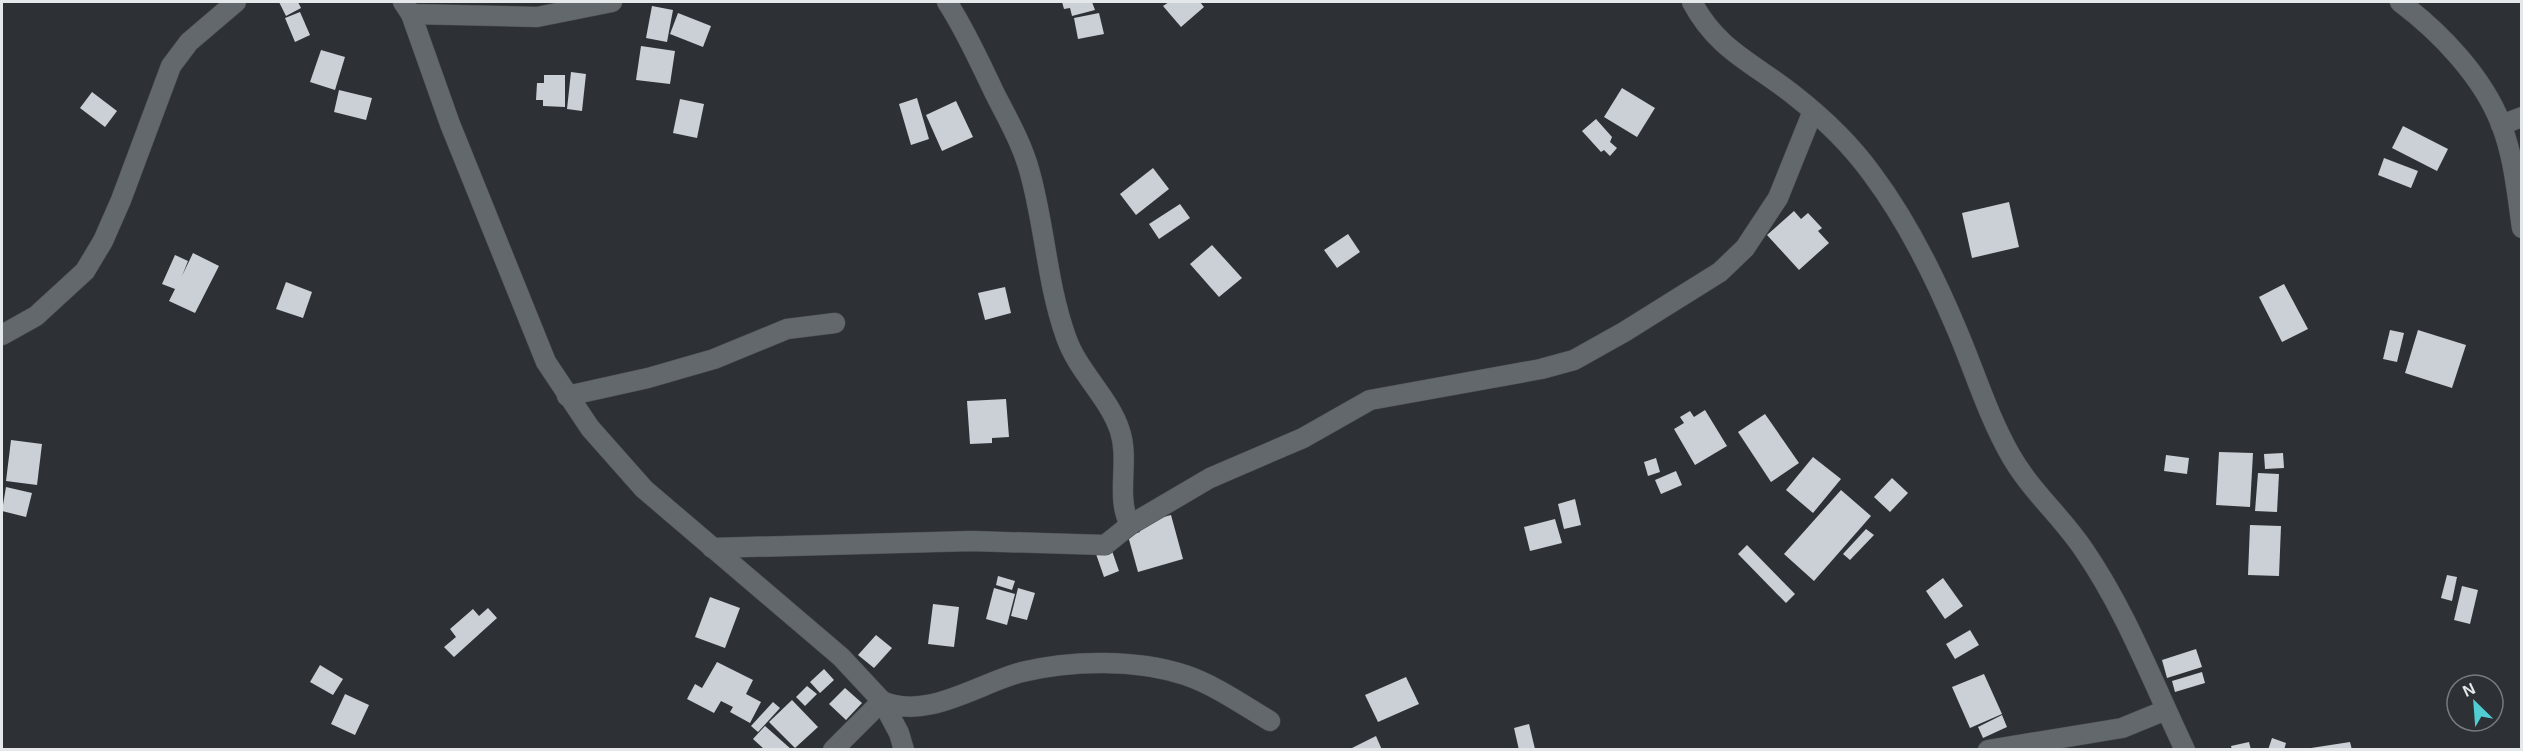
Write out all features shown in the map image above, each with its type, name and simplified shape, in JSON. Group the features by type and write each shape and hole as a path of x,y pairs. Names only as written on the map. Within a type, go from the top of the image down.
{"street":[{"path":"2,335 36,316 85,270 103,241 121,200 171,66 189,42 236,2"},
{"path":"612,2 537,17 407,8 450,124 546,362 567,396 590,428 644,489 841,657 882,700 899,733 904,750"},
{"path":"947,2 966,32 1030,172 1053,294 1066,338 1077,362 1110,410 1120,431 1125,456 1124,504 1131,525"},
{"path":"1692,2 1716,39 1813,111 1870,171 1900,212 1958,331 1983,398 2011,456 2038,496 2083,548 2099,574 2114,600 2186,750"},
{"path":"2400,2 2457,56 2490,99 2501,125 2515,184 2522,228"},
{"path":"712,548 972,541 1105,545 1131,525 1210,478 1303,438 1370,400 1541,369 1574,360 1624,332 1720,272 1745,248 1778,198 1813,111"},
{"path":"2501,125 2522,117"},
{"path":"567,396 648,378 714,359 787,329 835,323"},
{"path":"882,700 907,708 958,695 1022,672 1067,664 1108,663 1185,675 1211,687 1269,721"},
{"path":"833,750 882,700"},
{"path":"2001,748 2122,728 2166,710"}],"building":[{"path":"279,2 298,2 301,8 286,16"},
{"path":"1062,2 1092,2 1095,10 1072,16 1070,8 1064,9"},
{"path":"1169,2 1200,2 1204,7 1181,27 1163,6"},
{"path":"652,6 673,10 667,42 646,38"},
{"path":"300,12 310,35 295,42 285,18"},
{"path":"678,13 711,26 703,47 670,34"},
{"path":"1099,13 1104,34 1078,39 1074,18"},
{"path":"641,46 675,51 670,84 636,80"},
{"path":"321,50 345,57 335,90 310,82"},
{"path":"571,72 586,74 582,111 567,109"},
{"path":"544,75 565,75 565,107 543,106 543,100 536,100 537,83 544,83"},
{"path":"1622,88 1655,108 1637,137 1604,117"},
{"path":"339,90 372,98 366,120 334,112"},
{"path":"92,92 117,111 105,127 80,108"},
{"path":"917,98 929,139 911,145 899,104"},
{"path":"680,99 704,104 697,138 673,133"},
{"path":"956,101 973,137 942,151 926,115"},
{"path":"1596,119 1612,137 1610,142 1617,148 1610,156 1604,150 1601,152 1582,131"},
{"path":"2403,126 2448,149 2437,171 2392,148"},
{"path":"2384,158 2418,171 2411,188 2378,175"},
{"path":"1153,168 1169,189 1136,215 1120,194"},
{"path":"2009,202 2019,247 1972,258 1962,213"},
{"path":"1180,204 1190,218 1159,239 1149,224"},
{"path":"1794,211 1801,219 1808,213 1822,228 1818,231 1829,243 1799,270 1767,235"},
{"path":"1348,234 1360,252 1337,268 1324,250"},
{"path":"1212,245 1242,278 1219,297 1190,264"},
{"path":"193,253 219,266 195,313 169,301 175,289 162,284 175,255 188,261 182,276"},
{"path":"286,282 312,292 303,318 276,309"},
{"path":"2284,284 2308,329 2282,342 2259,297"},
{"path":"1005,287 1011,313 985,320 978,293"},
{"path":"2390,330 2404,333 2397,362 2383,359"},
{"path":"2418,330 2466,345 2452,388 2405,373"},
{"path":"1006,399 1009,437 992,438 992,443 970,444 967,401"},
{"path":"1705,410 1727,446 1695,465 1674,429 1684,423 1680,417 1690,411 1694,417"},
{"path":"1765,414 1799,463 1771,482 1738,432"},
{"path":"11,440 42,444 37,485 6,481"},
{"path":"2219,452 2253,453 2250,507 2216,505"},
{"path":"2283,453 2284,468 2265,469 2264,454"},
{"path":"2166,455 2189,458 2187,474 2164,471"},
{"path":"1813,457 1841,479 1813,513 1786,490"},
{"path":"1656,458 1660,472 1648,476 1644,462"},
{"path":"1676,471 1682,485 1661,494 1655,480"},
{"path":"2258,473 2279,474 2277,512 2255,511"},
{"path":"1892,478 1908,493 1890,512 1874,497"},
{"path":"6,487 32,493 26,517 2,511"},
{"path":"1841,490 1871,516 1814,581 1784,554"},
{"path":"1575,499 1581,525 1564,529 1558,504"},
{"path":"1171,515 1183,559 1138,572 1128,536 1140,532 1138,524"},
{"path":"1555,519 1562,543 1530,551 1524,527"},
{"path":"2250,525 2281,526 2279,576 2248,575"},
{"path":"1866,529 1874,535 1850,560 1843,554"},
{"path":"1747,545 1795,594 1786,603 1738,554"},
{"path":"1111,548 1119,571 1104,577 1096,554"},
{"path":"2447,575 2457,577 2452,601 2441,598"},
{"path":"998,576 1015,581 1012,590 996,585"},
{"path":"1943,578 1963,606 1945,619 1926,591"},
{"path":"2462,586 2478,590 2470,624 2454,620"},
{"path":"994,588 1015,594 1007,625 986,619"},
{"path":"1018,588 1035,593 1027,620 1011,616"},
{"path":"710,597 740,608 725,648 695,637"},
{"path":"933,604 959,607 954,647 928,644"},
{"path":"488,608 497,618 454,657 444,647 456,637 450,629 473,609 479,616"},
{"path":"1970,630 1979,645 1955,659 1946,644"},
{"path":"876,635 892,648 874,668 858,655"},
{"path":"2196,649 2202,667 2167,678 2162,660"},
{"path":"717,662 753,680 746,694 761,702 750,723 730,712 733,707 721,701 714,713 687,699 695,684 702,688"},
{"path":"320,665 343,679 333,695 310,682"},
{"path":"824,669 834,680 820,693 810,682"},
{"path":"2202,672 2205,683 2175,692 2172,681"},
{"path":"1984,674 2002,714 1970,728 1952,687"},
{"path":"1406,677 1419,704 1378,722 1365,695"},
{"path":"807,686 817,694 805,706 796,697"},
{"path":"845,688 862,703 846,720 829,704"},
{"path":"345,694 369,705 355,735 331,724"},
{"path":"792,700 818,727 795,748 769,722"},
{"path":"773,702 780,708 758,732 751,726"},
{"path":"2002,715 2007,727 1983,738 1978,727"},
{"path":"1529,724 1535,749 1519,750 1514,728"},
{"path":"765,726 792,750 765,750 753,739"},
{"path":"1376,736 1382,750 1348,750"},
{"path":"2272,738 2286,743 2284,750 2268,750"},
{"path":"2249,742 2251,750 2232,750 2231,746"},
{"path":"2350,742 2352,750 2311,750 2311,748"}]}
